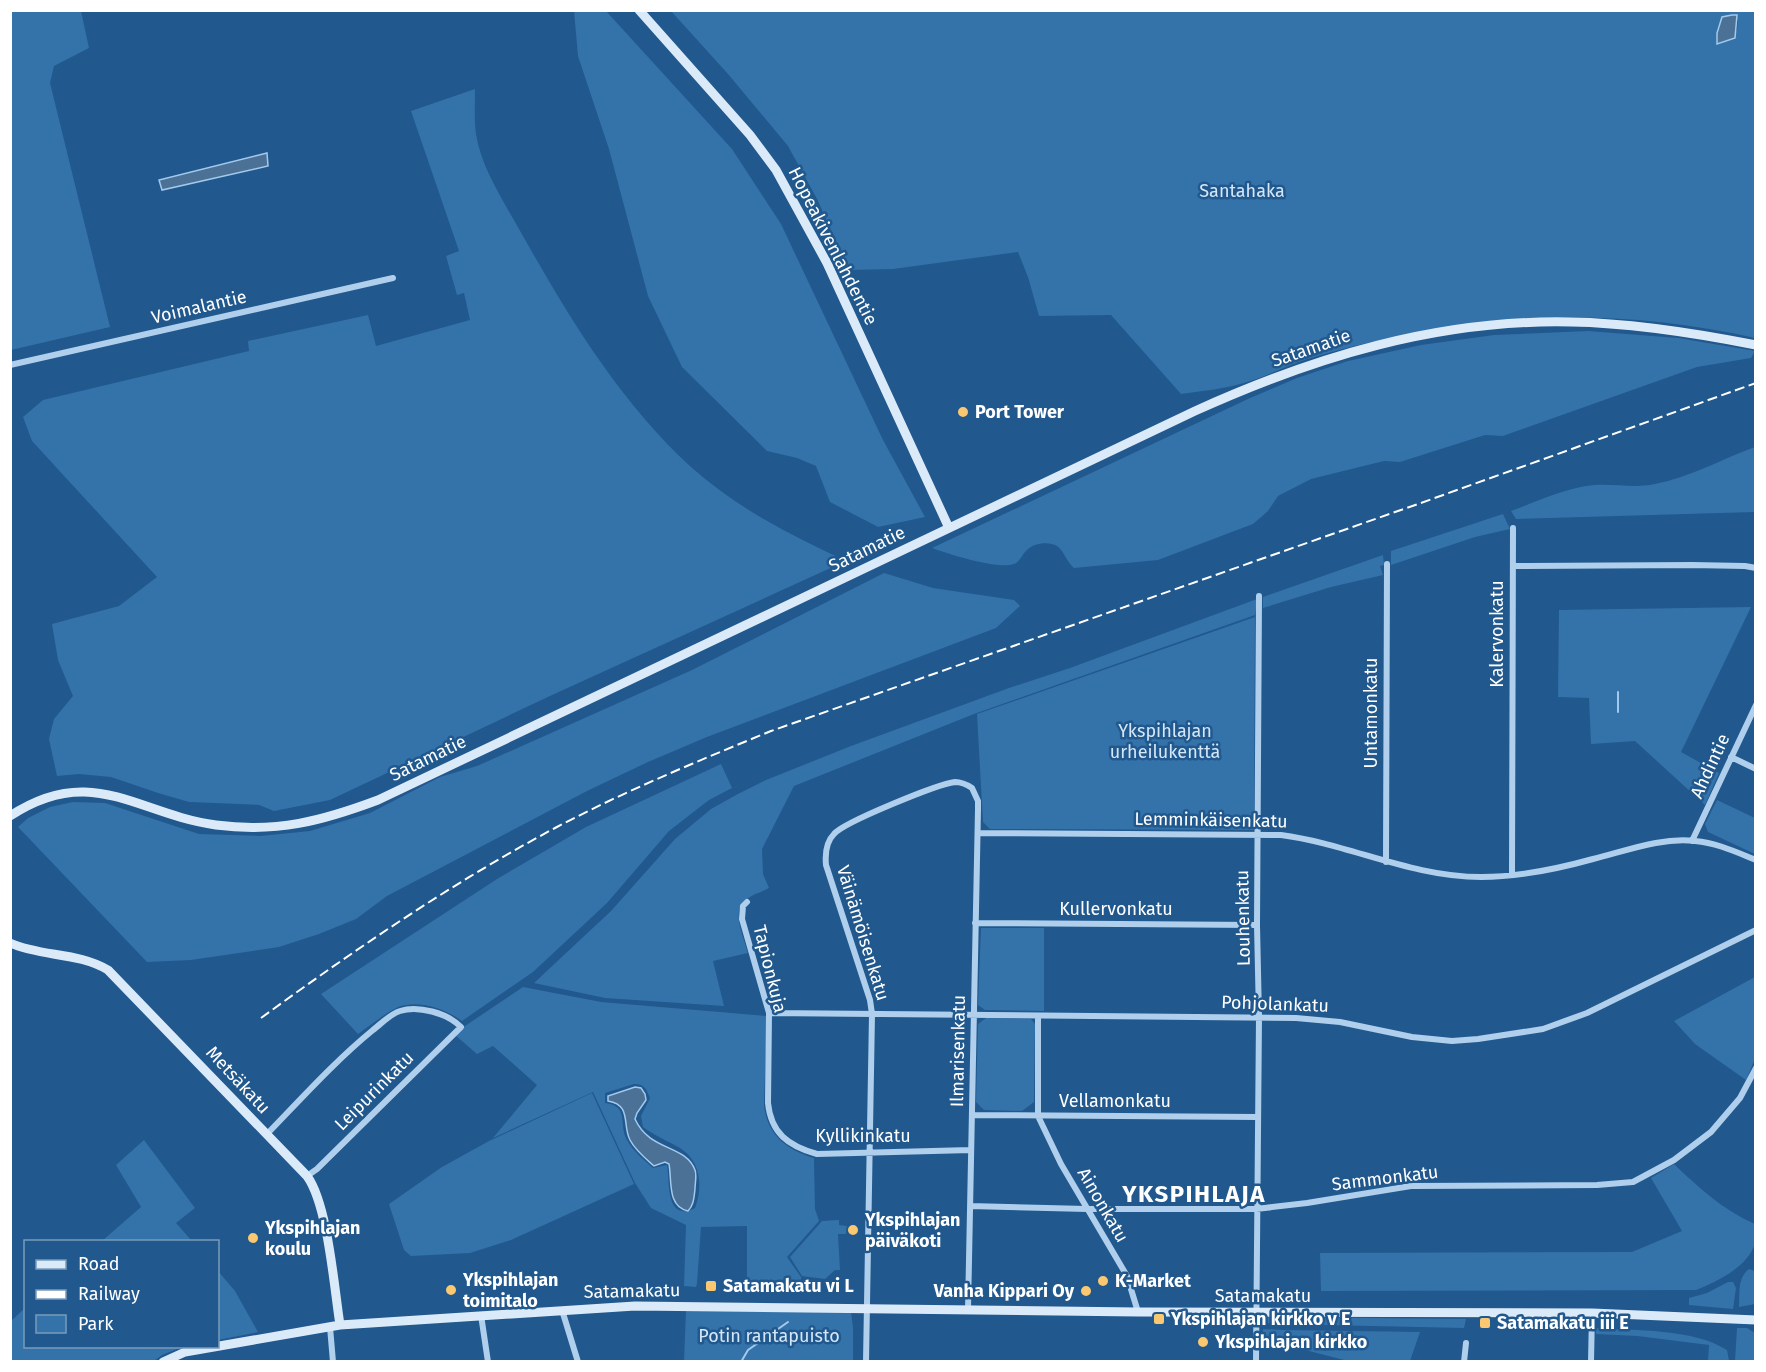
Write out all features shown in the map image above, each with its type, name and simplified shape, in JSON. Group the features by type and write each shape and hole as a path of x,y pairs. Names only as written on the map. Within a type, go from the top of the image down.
{"street":[{"name":"Hopeakivenlahdentie","path":"639,10 750,135 776,170 827,263 948,528"},
{"name":"Voimalantie","path":"10,365 393,278"},
{"name":"Satamatie","path":"10,816 39,800 55,795 93,792 124,798 162,813 217,825 279,826 324,819 378,800 1245,389 1329,358 1375,345 1460,329 1521,323 1571,322 1693,333 1755,345"},
{"path":"1513,528 1513,566"},
{"name":"Untamonkatu","path":"1386,862 1387,564"},
{"name":"Kalervonkatu","path":"1512,874 1513,566 1692,565 1755,568"},
{"name":"Louhenkatu","path":"1256,1362 1259,596"},
{"name":"Ahdintie","path":"1692,840 1755,705"},
{"path":"1731,757 1755,769"},
{"name":"Väinämöisenkatu","path":"866,1362 872,1014 865,982 825,856 833,834 853,821 939,786 961,782 972,788 975,793"},
{"name":"Ilmarisenkatu","path":"968,1310 978,833 975,793"},
{"name":"Lemminkäisenkatu","path":"978,833 1258,834 1320,842 1419,871 1481,877 1572,864 1654,844 1692,840 1725,848 1755,860"},
{"name":"Tapionkuja","path":"747,902 743,906 742,919 769,1013 770,1117"},
{"name":"Kullervonkatu","path":"975,923 1257,925"},
{"name":"Pohjolankatu","path":"769,1013 1259,1017 1322,1020 1412,1037 1452,1041 1520,1033 1563,1023 1755,930"},
{"name":"Metsäkatu","path":"10,943 43,954 86,959 108,970 314,1185 327,1242 335,1326 333,1362"},
{"name":"Leipurinkatu","path":"267,1134 362,1039 400,1011 417,1010 440,1014 455,1021 460,1027 317,1169 307,1176"},
{"path":"1038,1016 1038,1116"},
{"name":"Sammonkatu","path":"970,1206 1256,1209 1411,1186 1576,1186 1633,1182 1685,1153 1711,1131 1740,1098 1755,1068"},
{"name":"Vellamonkatu","path":"972,1115 1258,1117"},
{"name":"Ainonkatu","path":"1038,1116 1061,1164 1127,1276 1138,1312"},
{"name":"Kyllikinkatu","path":"770,1117 778,1132 805,1151 817,1154 971,1150"},
{"name":"Satamakatu","path":"219,1346 335,1326 635,1306 1138,1312 1592,1313 1753,1318"},
{"path":"562,1310 578,1362"},
{"path":"1591,1362 1592,1313"},
{"path":"482,1315 488,1362"},
{"path":"1464,1362 1466,1343"},
{"name":"Satamakatu","path":"163,1362 185,1352 208,1348"}],"green space":[{"path":"10,11 81,11 89,48 54,66 50,83 110,327 11,350"},
{"path":"574,11 606,11 732,149 781,224 883,440 925,517 878,527 830,502 816,466 797,458 767,451 682,367 648,296 609,149 578,56"},
{"name":"Santahaka","path":"671,11 1755,11 1755,338 1652,321 1551,318 1500,321 1398,336 1312,358 1236,385 1181,394 1111,315 1039,316 1018,252 893,269 849,270 817,199 788,146 728,74","holes":["1725,16 1738,20 1737,30 1732,39 1717,44 1718,29 1722,19"]},
{"path":"475,89 476,134 493,183 575,324 617,385 665,441 709,482 765,520 846,561 550,696 330,800 274,811 259,805 189,802 111,777 79,774 57,776 49,739 54,719 73,696 58,660 52,624 119,606 157,577 32,441 23,417 43,400 249,351 248,341 368,315 376,346 470,320 464,293 457,295 446,256 459,251 411,111"},
{"path":"1588,331 1678,338 1755,351 1751,358 1697,367 1503,436 1485,435 1400,462 1384,461 1311,479 1278,496 1268,511 1253,524 1158,560 1074,568 1057,546 1046,543 1030,548 1014,564 997,565 932,548 1250,398 1297,378 1348,361 1421,345 1494,335"},
{"path":"1755,447 1755,512 1516,519 1511,511 1558,493 1586,486 1646,485 1668,481"},
{"path":"1503,514 1510,529 1475,537 1391,565 1391,551"},
{"path":"1383,555 1384,565 1380,566 1383,575 1331,587 1263,608 1263,597"},
{"path":"884,573 933,588 1014,600 1020,606 996,628 707,737 648,762 587,791 387,896 356,919 279,947 191,960 147,962 18,827 28,818 50,807 73,802 105,803 199,834 260,836 310,831 370,813 440,777 477,766 692,670"},
{"path":"1257,599 1255,615 974,714 794,786 762,849 763,874 769,888 749,897 739,910 740,924 748,953 713,961 724,1006 605,998 534,983 611,911 675,839 711,809 736,795 766,780 851,746"},
{"path":"1751,607 1681,752 1719,773 1705,805 1635,741 1591,744 1589,698 1558,697 1559,610"},
{"name":"Ykspihlajan urheilukenttä","path":"1255,617 1254,830 990,829 983,822 977,714"},
{"path":"721,764 732,788 709,800 669,831 607,903 533,972 462,1021 432,1006 406,1005 388,1013 358,1034 321,994 497,879 586,827"},
{"path":"1717,800 1755,818 1755,854 1708,832 1705,824"},
{"path":"981,928 1044,928 1044,1011 985,1010 978,1005"},
{"path":"1755,977 1755,1059 1746,1080 1695,1044 1674,1021"},
{"path":"523,987 601,1002 767,1016 764,1105 766,1115 769,1124 780,1139 795,1150 814,1158 815,1209 819,1221 787,1257 801,1277 801,1284 747,1282 747,1226 701,1227 696,1287 684,1286 686,1225 651,1208 635,1183 593,1092 493,1138 537,1085 493,1046 477,1054 455,1035","holes":["634,1084 645,1088 650,1098 641,1116 643,1127 687,1153 696,1167 699,1192 695,1208 685,1211 678,1210 669,1190 667,1165 653,1168 639,1155 624,1134 621,1112 613,1105 605,1103 605,1093"]},
{"path":"986,1018 1031,1019 1035,1024 1034,1102 1022,1111 984,1110 976,1102 978,1024"},
{"path":"592,1093 634,1184 511,1240 470,1253 411,1256 404,1250 389,1204 442,1167 489,1141"},
{"path":"144,1140 195,1208 176,1223 191,1240 103,1240 141,1207 116,1165"},
{"path":"1674,1164 1722,1205 1755,1224 1756,1241 1746,1259 1722,1278 1696,1290 1321,1291 1320,1253 1632,1252 1682,1231 1651,1178"},
{"path":"839,1220 839,1225 847,1226 846,1234 838,1234 840,1270 835,1270 825,1279 802,1276 790,1257 822,1221"},
{"path":"1749,1269 1755,1271 1755,1304 1739,1307 1741,1281"},
{"path":"219,1272 235,1291 258,1332 219,1340"},
{"path":"1728,1282 1733,1282 1736,1288 1733,1309 1689,1305 1689,1298 1707,1293"},
{"path":"24,1309 24,1348 180,1348 154,1361 11,1361 11,1321"},
{"name":"Potin rantapuisto","path":"686,1310 851,1311 853,1361 684,1362"},
{"path":"1267,1317 1466,1319 1464,1328 1281,1324 1266,1323"},
{"path":"1596,1328 1681,1334 1713,1343 1727,1350 1729,1361 1708,1361 1709,1345 1637,1336 1596,1334"},
{"path":"1737,1328 1747,1328 1755,1333 1754,1361 1735,1361"},
{"path":"1263,1329 1420,1332 1410,1361 1348,1361 1262,1339"}],"shaded area":[{"path":"1737,15 1735,38 1717,44 1717,33 1722,17"},
{"path":"267,153 268,166 162,190 159,180"},
{"path":"635,1087 641,1088 646,1100 635,1119 641,1130 658,1143 684,1156 695,1170 694,1198 688,1211 681,1208 674,1199 669,1164 665,1162 654,1166 641,1154 630,1140 623,1111 616,1103 608,1101 608,1096"}],"waterway":[{"path":"1618,692 1618,712"},
{"path":"741,1362 748,1350 788,1322"}],"railway":[{"path":"261,1018 369,942 479,871 581,814 689,765 771,731 1756,383"}],"place":[{"name":"Port Tower","path":"963,412"},
{"name":"Ykspihlajan päiväkoti","path":"853,1230"},
{"name":"Ykspihlajan koulu","path":"253,1238"},
{"name":"K-Market","path":"1103,1281"},
{"name":"Satamakatu vi L","path":"711,1286"},
{"name":"Ykspihlajan toimitalo","path":"451,1290"},
{"name":"Vanha Kippari Oy","path":"1086,1291"},
{"name":"Ykspihlajan kirkko v E","path":"1159,1319"},
{"name":"Satamakatu iii E","path":"1485,1323"},
{"name":"Ykspihlajan kirkko","path":"1203,1342"}],"district":[{"name":"YKSPIHLAJA","path":"1194,1194"}]}
